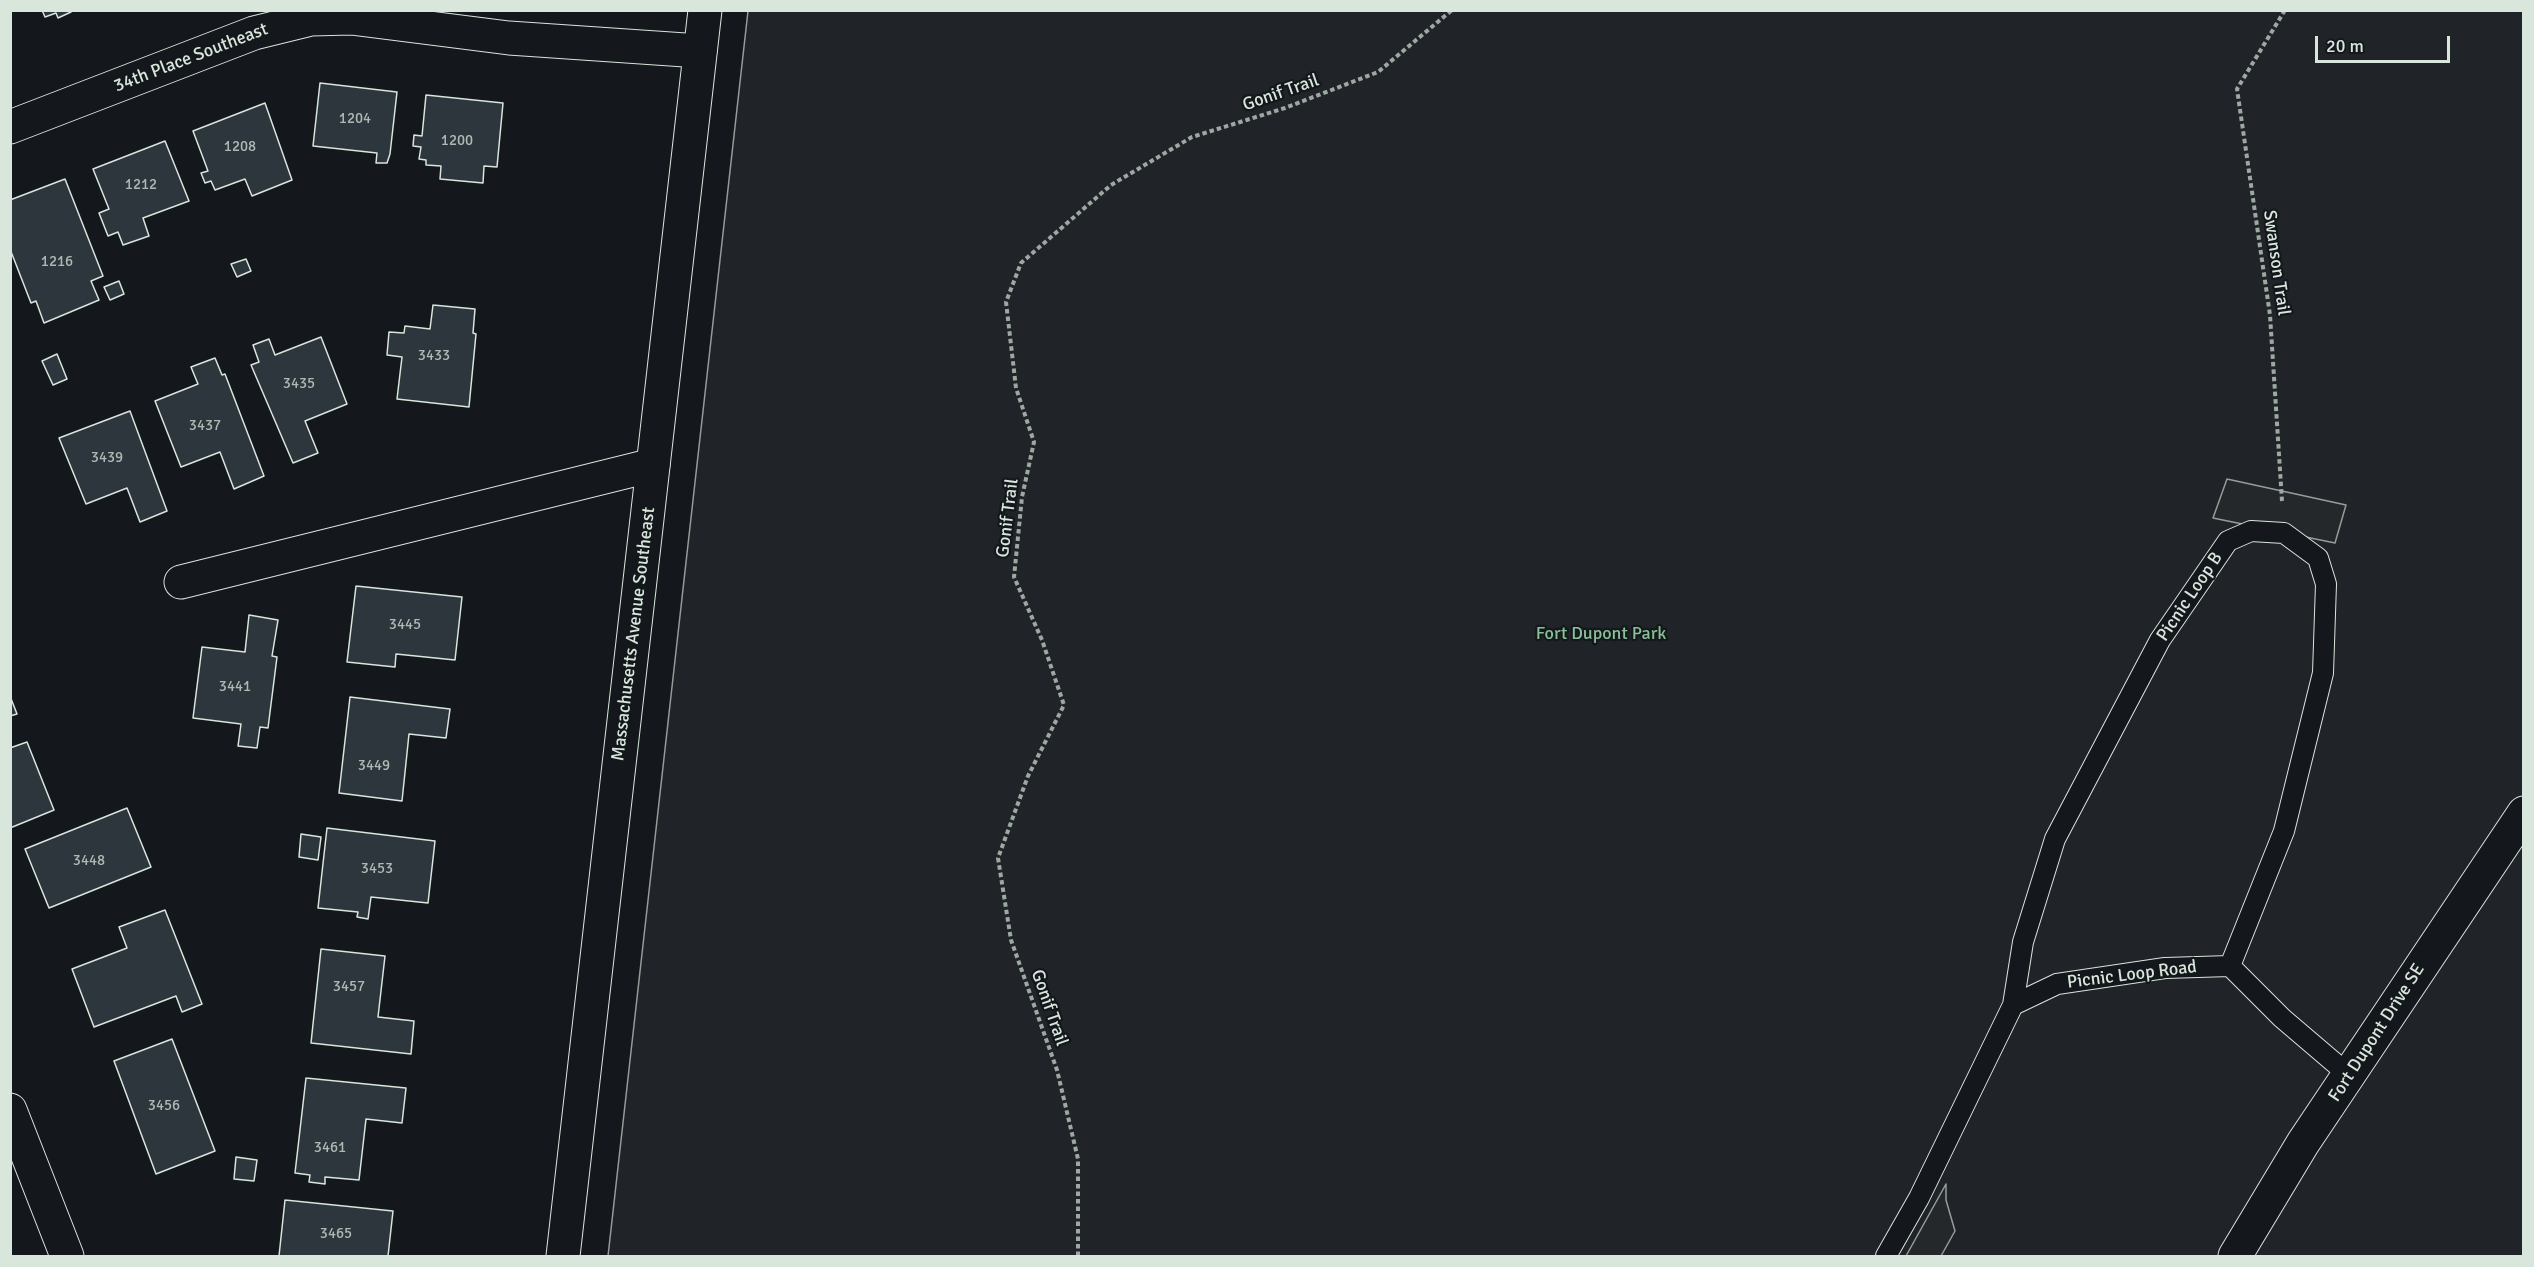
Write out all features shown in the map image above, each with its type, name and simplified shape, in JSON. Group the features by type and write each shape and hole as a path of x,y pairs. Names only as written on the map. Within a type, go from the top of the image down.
{"street":[{"name":"Massachusetts Avenue Southeast","path":"563,1257 705,10"},
{"name":"34th Place Southeast","path":"10,127 254,33 311,19 351,18 509,38 700,51"},
{"path":"181,582 653,465"},
{"name":"Fort Dupont Drive SE","path":"2235,1257 2303,1143 2350,1076 2523,813"},
{"path":"10,1110 67,1257"}],"lane":[{"name":"Picnic Loop B","path":"2013,1005 2023,942 2055,839 2160,640 2228,541 2251,531 2284,533"},
{"path":"2284,533 2318,558 2326,584 2323,673 2284,831 2229,966 2282,1018 2350,1076"},
{"name":"Picnic Loop Road","path":"2013,1005 2057,984 2165,968 2229,966"},
{"path":"1886,1257 1919,1198 2013,1005"}],"path":[{"name":"Gonif Trail","path":"1078,1257 1078,1159 1057,1070 1011,940 999,858 1028,776 1064,705 1042,640 1014,577 1022,496 1034,442 1016,388 1006,302 1021,263 1111,185 1192,136 1285,108 1378,72 1452,10"},
{"name":"Swanson Trail","path":"2284,533 2270,315 2237,89 2285,10"}],"green space":[{"name":"Fort Dupont Park","path":"748,11 2523,11 2523,1256 608,1256"}],"shaded area":[{"path":"2227,479 2346,505 2335,543 2213,518"},
{"path":"1946,1184 1946,1200 1955,1231 1941,1256 1906,1256"}],"building":[{"path":"42,10 70,10 71,12 58,18 56,13 45,17"},
{"path":"320,83 397,92 387,163 376,163 377,153 313,146"},
{"path":"426,95 503,103 497,167 484,166 483,183 440,179 441,166 426,165 426,160 419,159 421,147 413,146 414,135 422,136"},
{"path":"265,103 292,180 252,196 245,179 215,190 211,181 205,183 201,173 208,171 193,131"},
{"path":"165,141 189,201 143,218 149,236 123,245 118,232 108,236 99,213 109,209 93,169"},
{"path":"65,179 103,276 91,281 99,300 44,323 36,301 31,303 10,249 10,200"},
{"path":"246,259 251,271 237,277 231,264"},
{"path":"119,281 124,294 110,300 104,287"},
{"path":"433,305 475,309 473,333 476,334 469,407 397,399 402,357 387,355 389,332 404,333 405,326 430,329"},
{"path":"321,337 347,404 305,421 318,453 293,463 251,365 259,362 253,345 269,339 275,355"},
{"path":"57,354 67,379 53,385 42,361"},
{"path":"215,358 222,375 225,374 264,476 234,489 220,452 181,467 155,401 198,384 191,367"},
{"path":"130,411 167,511 140,522 127,488 86,504 59,438"},
{"path":"356,586 462,597 455,660 396,654 395,667 347,662"},
{"path":"249,615 278,620 272,656 277,657 268,728 260,727 257,748 238,746 241,724 193,718 202,647 245,652"},
{"path":"10,696 17,714 10,716"},
{"path":"350,697 450,709 446,738 409,734 402,801 339,793"},
{"path":"27,742 54,810 10,828 10,748"},
{"path":"127,808 151,867 49,908 25,849"},
{"path":"327,828 435,841 428,903 371,897 368,919 357,917 358,912 318,908"},
{"path":"301,834 321,837 318,860 299,857"},
{"path":"165,910 202,1004 182,1012 176,996 94,1027 72,969 127,948 119,927"},
{"path":"321,949 385,956 378,1017 414,1021 411,1054 311,1043"},
{"path":"172,1039 215,1151 156,1174 114,1061"},
{"path":"306,1078 406,1088 402,1123 366,1119 359,1180 325,1177 325,1184 309,1182 310,1175 295,1173"},
{"path":"236,1157 257,1160 254,1181 234,1179"},
{"path":"285,1200 393,1211 388,1256 279,1256"}]}
